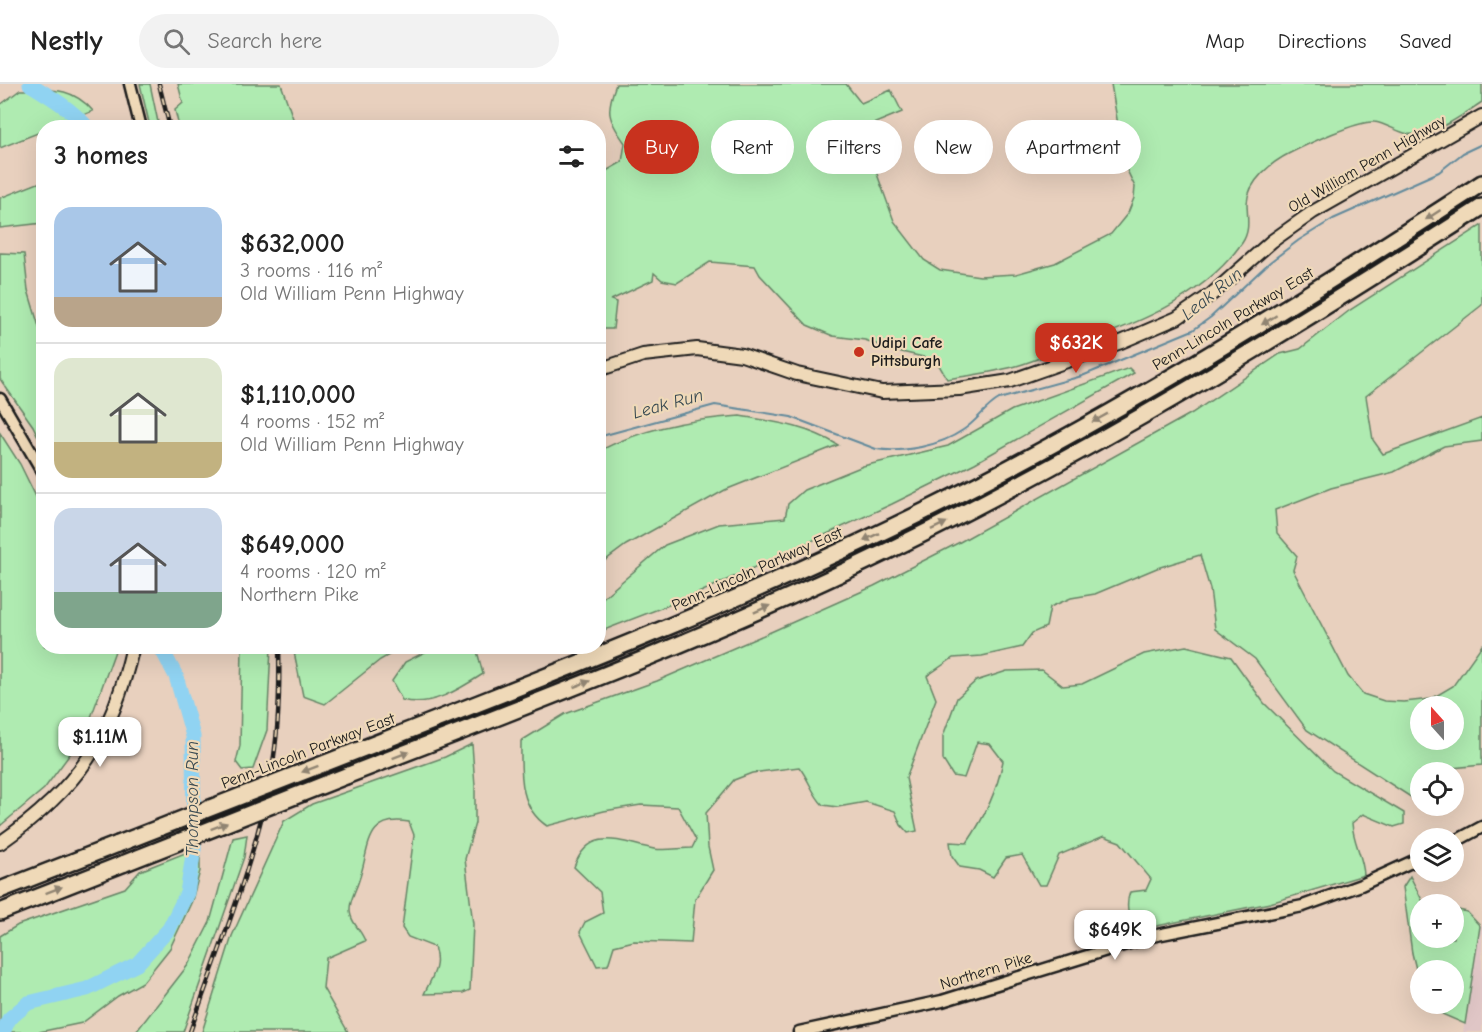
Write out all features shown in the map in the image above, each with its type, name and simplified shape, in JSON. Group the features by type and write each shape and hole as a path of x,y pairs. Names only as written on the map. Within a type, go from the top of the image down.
{"highway":[{"name":"Penn-Lincoln Parkway East","path":"606,652 704,613 934,506 1051,445 1202,360 1482,183"},
{"path":"0,912 664,651 777,603 943,524 1061,462 1212,377 1482,207"},
{"name":"Penn-Lincoln Parkway East","path":"0,890 601,654"}],"main road":[{"name":"Old William Penn Highway","path":"606,367 643,355 697,349 742,355 797,374 882,392 959,390 1010,381 1121,342 1177,318 1212,294 1272,241 1313,212 1482,116"},
{"path":"0,843 39,816 75,778 95,749 121,697 131,654"}],"street":[{"path":"130,84 139,120"},
{"path":"0,399 36,460"},
{"path":"1464,837 1482,827"},
{"name":"Northern Pike","path":"799,1032 942,1001 1152,936 1303,906 1361,885 1410,863"}],"shaded area":[{"path":"1482,925 1482,1032 1463,1032 1480,926"}],"green space":[{"path":"140,84 150,84 158,120 148,120"},
{"path":"178,84 281,84 294,120 177,120 175,110 183,103"},
{"path":"616,84 846,84 861,103 891,90 902,112 883,120 806,120 806,174 877,174 894,221 924,260 940,270 980,276 1016,274 1055,263 1111,234 1128,213 1134,198 1135,187 1129,174 1141,174 1141,120 1117,120 1111,84 1482,84 1482,102 1438,129 1408,134 1378,123 1366,122 1290,153 1269,167 1256,180 1248,195 1248,228 1242,243 1225,264 1184,297 1136,322 1014,367 947,379 936,360 893,350 865,340 833,336 807,325 760,275 755,266 710,262 677,283 662,280 654,273 653,280 611,300 616,302 613,329 606,329 606,171 622,162 624,149 624,174 699,174 699,120 624,120 624,141 612,120 610,108"},
{"path":"20,90 51,90 77,97 93,111 70,120 36,120 36,134 0,148 0,105"},
{"path":"36,184 36,224 0,228 0,198"},
{"path":"1482,225 1482,305 1366,396 1373,440 1383,454 1482,418 1482,441 1444,446 1394,472 1331,488 1275,510 1277,533 1297,556 1293,570 1348,676 1363,694 1384,701 1410,701 1410,750 1464,750 1464,696 1436,696 1453,686 1482,645 1482,765 1464,767 1464,762 1410,762 1410,797 1307,730 1255,659 1215,629 1210,589 1200,555 1157,568 1095,594 1071,598 1050,607 1046,627 1032,633 1022,647 982,656 953,658 927,676 936,699 906,778 917,831 908,833 901,825 895,811 866,802 838,807 823,805 799,767 752,773 734,780 706,813 708,847 713,870 695,899 691,943 634,941 614,946 608,965 597,966 580,932 585,922 603,913 600,892 574,867 581,854 589,845 598,841 619,841 663,850 692,848 696,840 678,807 641,805 604,811 547,826 531,809 526,799 522,777 521,741 565,714 657,681 874,586 958,543 1192,413 1280,354 1300,349 1350,310"},
{"path":"0,253 24,254 28,290 36,317 36,432 0,379"},
{"path":"1129,368 1134,373 975,463 892,504 692,596 606,629 606,595 665,545 719,524 785,518 788,504 804,490 863,466 948,446 1012,410"},
{"path":"740,416 778,423 815,433 838,445 725,490 626,545 606,560 606,448 649,431 704,420"},
{"path":"0,433 20,464 36,497 36,654 114,654 85,734 44,789 0,826"},
{"path":"1186,646 1231,657 1264,703 1333,771 1404,813 1404,824 1394,827 1363,814 1352,823 1364,875 1270,903 1137,930 1128,912 1128,897 1130,892 1146,890 1151,879 1120,842 1104,836 1059,855 1046,885 1039,885 1022,855 1006,858 993,877 979,870 960,867 952,856 950,842 967,843 985,814 1003,761 990,744 977,742 964,778 953,776 943,760 943,736 957,698 976,681 1007,671 1042,670 1063,686 1082,684 1144,654"},
{"path":"242,654 271,654 267,730 253,769 242,770 236,762 240,746"},
{"path":"294,654 391,654 325,704 303,696"},
{"path":"421,654 478,654 483,674 444,696 413,702 402,700 392,681 405,662"},
{"path":"472,744 475,823 465,859 473,924 470,990 463,993 424,994 435,971 436,954 434,947 408,937 402,928 414,835 409,822 394,821 384,823 371,837 351,902 352,919 365,941 326,958 323,988 348,1032 202,1032 232,936 284,821 312,804 445,757"},
{"path":"247,835 244,857 183,1032 136,1032 188,965 210,922 233,838"},
{"path":"200,847 200,871 192,901 170,948 143,982 118,996 82,1023 39,1032 0,1032 0,936 18,925 125,888 140,871"},
{"path":"1410,876 1410,882 1413,882 1419,894 1410,894 1410,938 1403,887"},
{"path":"1464,911 1480,926 1465,1024 1442,1014 1464,1014 1464,960 1414,960 1411,948 1464,948"}],"waterway":[{"name":"Thompson Run","path":"30,84 68,109 80,120"},
{"name":"Leak Run","path":"606,435 715,405 791,417 876,449 898,450 932,444 963,430 999,399 1082,376 1193,330 1211,317 1270,262 1299,240 1333,219 1439,172 1463,153 1482,144"},
{"name":"Thompson Run","path":"3,1032 9,1019 28,1003 87,989 137,964 169,929 187,893 194,849 193,736 176,676 164,654"}],"railway":[{"path":"159,84 168,120"},
{"path":"190,1032 246,872 264,807 274,758 279,695 279,654"}],"place":[{"name":"Udipi Cafe Pittsburgh","path":"859,352"}]}
